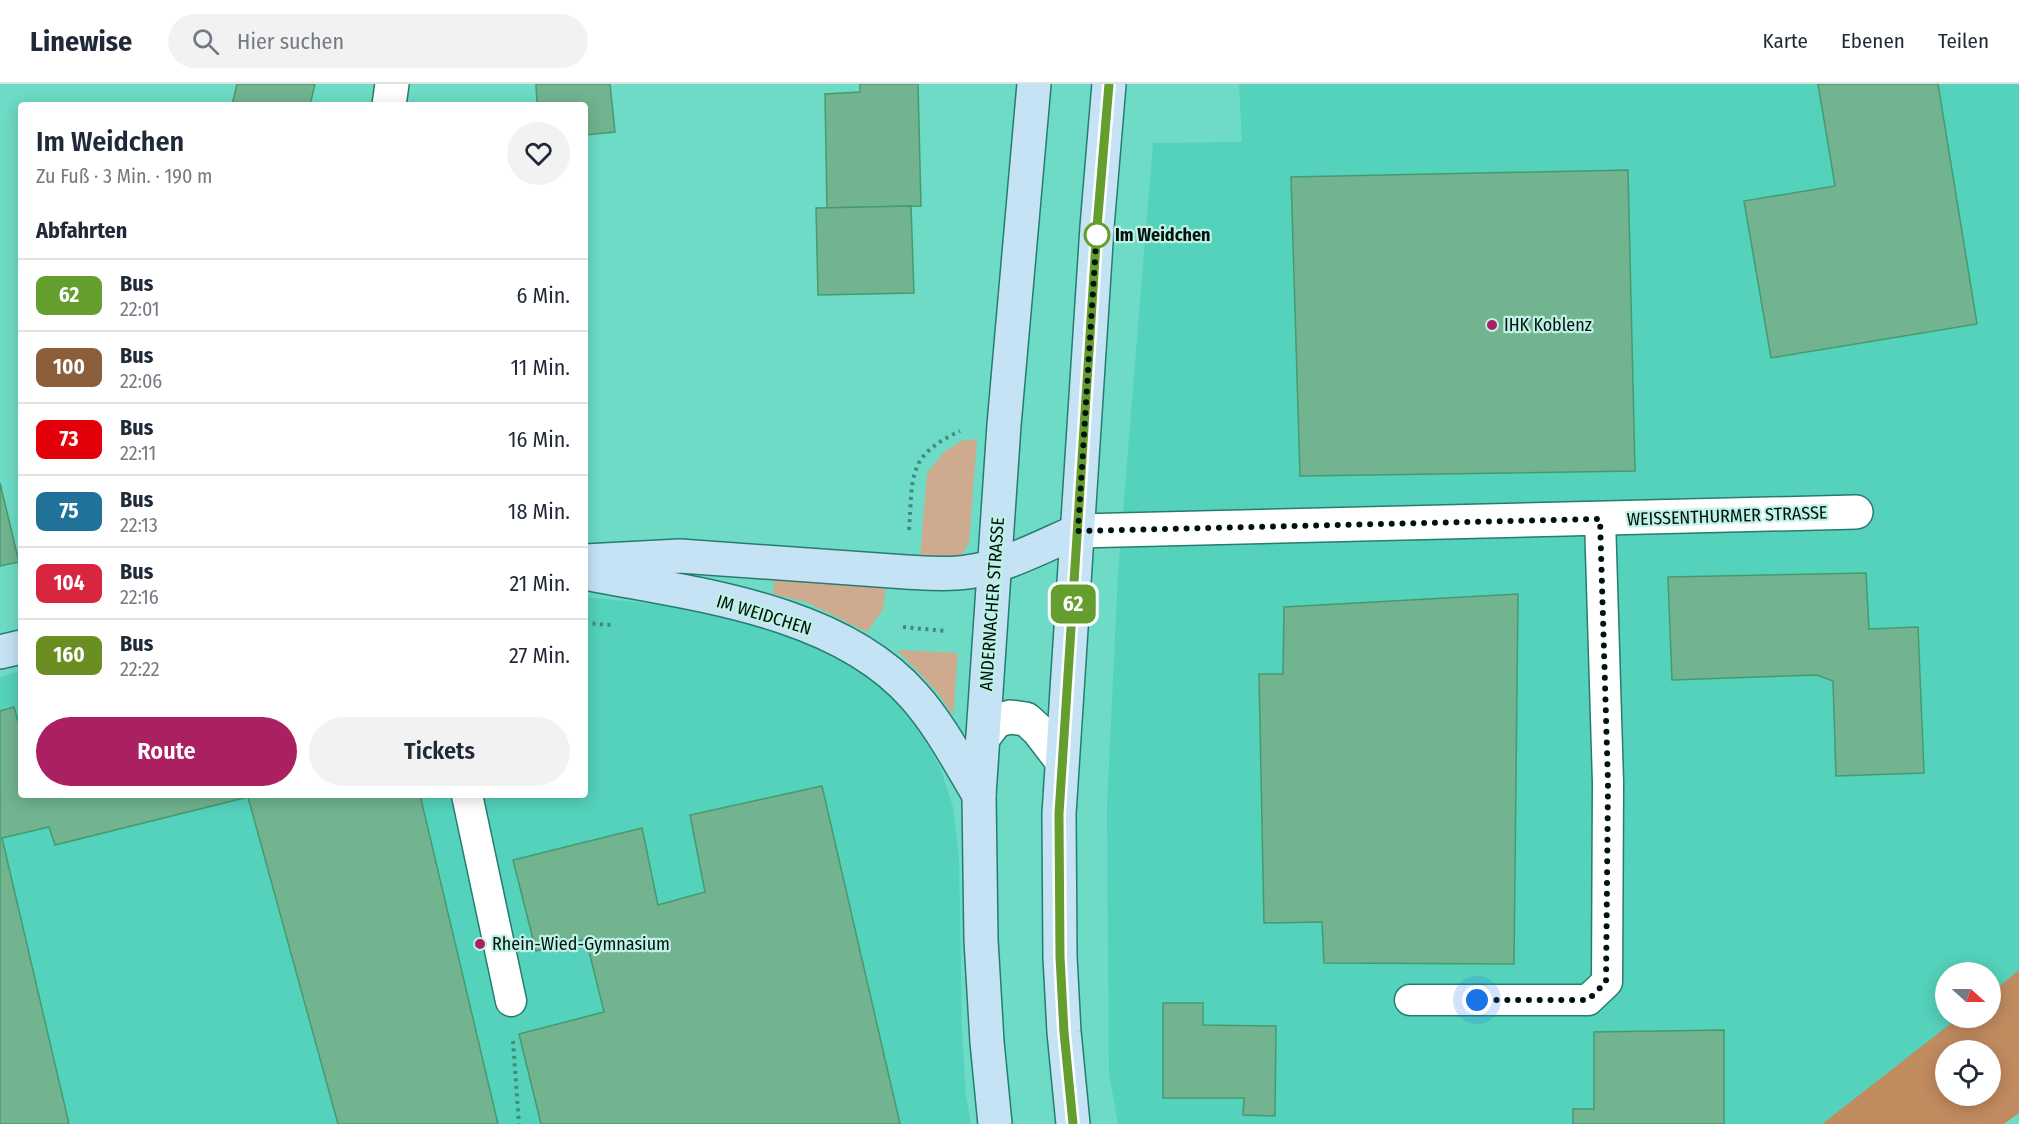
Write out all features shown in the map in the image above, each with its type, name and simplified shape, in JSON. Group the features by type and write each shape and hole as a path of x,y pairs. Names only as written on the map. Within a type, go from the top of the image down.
{"street":[{"path":"389,102 392,84"},
{"name":"ANDERNACHER STRASSE","path":"995,1124 982,962 979,795 1004,425 1034,84"},
{"path":"1073,1124 1064,1032 1060,957 1058,877 1061,760 1096,239 1109,84"},
{"name":"WEISSENTHURMER STRASSE","path":"994,566 1078,531 1856,512"},
{"path":"588,561 680,556 940,574 968,572 994,566"},
{"name":"IM WEIDCHEN","path":"588,574 761,611 799,622 851,646 893,675 915,696 954,753 979,795"},
{"path":"0,652 18,648"},
{"path":"983,738 996,722 1010,717 1026,719 1038,730 1061,760"}],"lane":[{"path":"1410,1000 1588,1000 1606,982 1608,783 1600,519"},
{"path":"468,798 511,1001"}],"path":[{"path":"906,572 913,477 921,456 945,438 974,424 1004,425"},
{"path":"588,623 618,625"},
{"path":"511,1001 519,1124"}],"shaded area":[{"path":"1239,84 2019,84 2019,970 2001,985 2001,962 1935,962 1935,1028 1945,1028 1822,1124 1118,1124 1109,1073 1107,808 1118,573 1153,143 1242,142"},
{"path":"977,439 969,542 964,552 953,560 920,558 927,473 943,453 961,441"},
{"path":"774,577 886,585 883,609 867,632 806,602 773,594"},
{"name":"Rhein-Wied-Gymnasium","path":"588,597 674,606 730,616 814,645 879,683 905,708 925,738 941,770 953,807 959,857 962,1031 966,1097 971,1124 0,1124 0,677 18,672 18,798 588,798"},
{"path":"897,650 958,653 953,716 938,693"},
{"path":"2019,970 2019,1113 2004,1124 1822,1124 1945,1028 2001,1028 2001,985"}],"building":[{"path":"237,84 315,84 311,102 233,102"},
{"path":"536,84 610,84 615,132 588,135 588,102 537,102"},
{"path":"860,84 918,84 921,206 827,208 825,94 860,92"},
{"path":"1818,84 1938,84 1977,324 1771,358 1744,201 1835,186"},
{"path":"1628,170 1635,471 1300,476 1291,177"},
{"path":"911,206 914,293 818,295 816,208"},
{"path":"0,483 18,562 0,566"},
{"path":"1866,573 1869,629 1918,627 1924,773 1836,776 1833,681 1817,675 1672,680 1668,577"},
{"path":"1518,594 1514,964 1324,963 1322,922 1264,923 1259,674 1283,674 1284,607"},
{"path":"14,707 18,721 18,798 244,798 55,845 49,827 2,838 69,1124 0,1124 0,711"},
{"path":"822,786 900,1124 541,1124 519,1034 604,1012 586,939 536,951 513,860 642,828 658,905 705,892 690,815"},
{"path":"248,798 421,798 498,1124 338,1124"},
{"path":"1163,1003 1203,1003 1203,1025 1276,1026 1275,1116 1243,1115 1244,1098 1163,1098"},
{"path":"1724,1030 1724,1124 1573,1124 1573,1109 1594,1109 1594,1032"}],"bus line":[{"name":"62","path":"1073,1124 1064,1032 1060,957 1059,814 1097,227 1109,84"}],"place":[{"name":"Im Weidchen","path":"1097,235"},
{"name":"IHK Koblenz","path":"1492,325"},
{"name":"Rhein-Wied-Gymnasium","path":"480,944"}],"route":[{"path":"1097,235 1097,227 1078,531 1600,519 1608,783 1606,982 1588,1000 1477,1000"}]}
